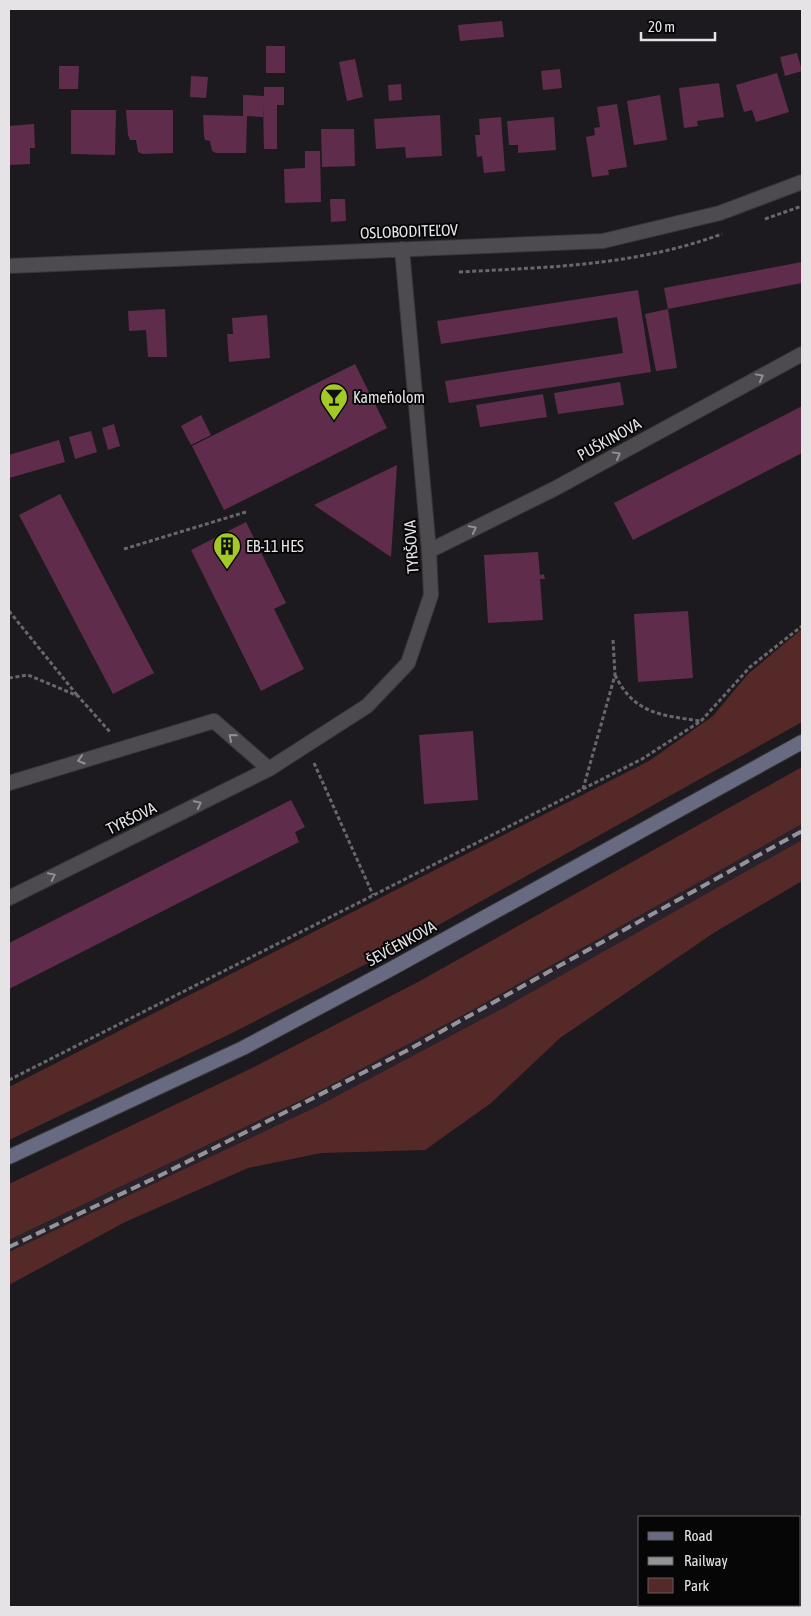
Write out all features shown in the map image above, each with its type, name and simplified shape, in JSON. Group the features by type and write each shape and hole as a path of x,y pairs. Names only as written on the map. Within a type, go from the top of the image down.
{"main road":[{"name":"ŠEVČENKOVA","path":"9,1158 243,1048 391,969 802,742"}],"street":[{"name":"OSLOBODITEĽOV","path":"9,266 603,241 720,213 802,182"},
{"name":"TYRŠOVA","path":"9,898 269,769 367,706 408,663 431,596 429,551 402,249"},
{"name":"PUŠKINOVA","path":"429,551 554,489 802,354"},
{"path":"9,782 214,721 269,769"}],"path":[{"path":"124,550 246,512"},
{"path":"9,612 78,696 124,748"},
{"path":"9,1080 642,759 701,721 750,667 802,626"},
{"path":"583,790 615,675 613,639"},
{"path":"615,675 623,692 634,703 664,716 701,721"},
{"path":"9,678 28,676 78,696"},
{"path":"306,745 373,895"}],"shaded area":[{"path":"802,824 802,840 505,1007 316,1107 9,1252 9,1240 312,1095 465,1014"}],"green space":[{"path":"802,629 802,722 399,947 232,1033 9,1140 9,1087 649,761 713,716 748,674"},
{"path":"802,767 802,824 465,1014 312,1095 9,1240 9,1184 250,1069 418,982"},
{"path":"802,840 802,881 715,932 560,1038 491,1103 425,1150 321,1153 248,1168 125,1222 9,1285 9,1252 316,1107 505,1007"}],"building":[{"path":"502,21 504,37 460,41 458,25"},
{"path":"266,46 285,46 285,73 266,73"},
{"path":"797,53 802,71 785,76 780,57"},
{"path":"355,59 363,97 347,101 339,62"},
{"path":"59,66 79,66 78,89 59,89"},
{"path":"560,69 562,88 543,90 541,71"},
{"path":"777,73 789,112 756,122 752,110 744,112 736,85"},
{"path":"191,76 208,77 206,98 190,97"},
{"path":"719,83 724,117 697,121 698,126 684,128 679,88"},
{"path":"401,84 402,100 389,101 388,85"},
{"path":"264,87 284,87 284,105 277,105 277,149 264,149 263,103 263,117 247,116 246,153 216,153 212,151 210,141 205,140 204,136 203,115 243,116 243,95 264,96"},
{"path":"660,95 667,140 634,145 627,101"},
{"path":"617,104 627,167 608,170 609,175 592,177 586,137 595,135 594,128 600,127 597,107"},
{"path":"71,110 116,110 115,155 71,154"},
{"path":"126,110 173,110 173,153 143,154 138,152 136,140 130,140 128,135"},
{"path":"440,115 442,156 406,158 405,147 376,149 374,119"},
{"path":"501,117 505,171 484,173 482,156 477,157 475,135 480,135 479,119"},
{"path":"554,117 556,150 518,153 518,145 509,145 507,121"},
{"path":"34,124 35,148 30,148 30,164 9,165 9,126"},
{"path":"321,129 354,129 355,166 322,167"},
{"path":"305,151 320,151 321,202 285,203 284,169 305,168"},
{"path":"330,199 345,199 346,221 331,222"},
{"path":"802,262 802,283 668,309 664,288"},
{"path":"638,290 651,372 449,403 445,381 623,353 617,317 441,344 437,321"},
{"path":"165,309 167,357 148,357 146,330 129,331 128,311"},
{"path":"668,309 677,368 656,371 645,314"},
{"path":"267,315 270,358 229,362 227,334 233,334 232,318"},
{"path":"355,364 387,428 224,510 192,446"},
{"path":"620,382 624,405 558,414 554,393"},
{"path":"543,394 547,417 480,427 476,405"},
{"path":"802,406 802,453 633,540 614,503"},
{"path":"201,415 211,435 191,445 181,426"},
{"path":"114,424 120,446 108,450 102,428"},
{"path":"91,431 97,452 75,459 69,437"},
{"path":"59,440 65,462 9,478 9,455"},
{"path":"397,465 391,557 314,505"},
{"path":"60,494 154,673 113,694 19,515"},
{"path":"246,522 286,603 274,609 304,669 261,691 191,550"},
{"path":"538,552 540,575 544,574 545,579 540,579 543,620 488,623 484,555"},
{"path":"688,611 693,678 638,682 634,614"},
{"path":"473,731 478,800 424,804 419,735"},
{"path":"291,800 305,827 295,832 299,842 9,989 9,943"}],"railway":[{"path":"9,1247 159,1176 406,1051 802,831"}],"place":[{"name":"Kameňolom","path":"334,421"},
{"name":"EB-11 HES","path":"227,570"}]}
